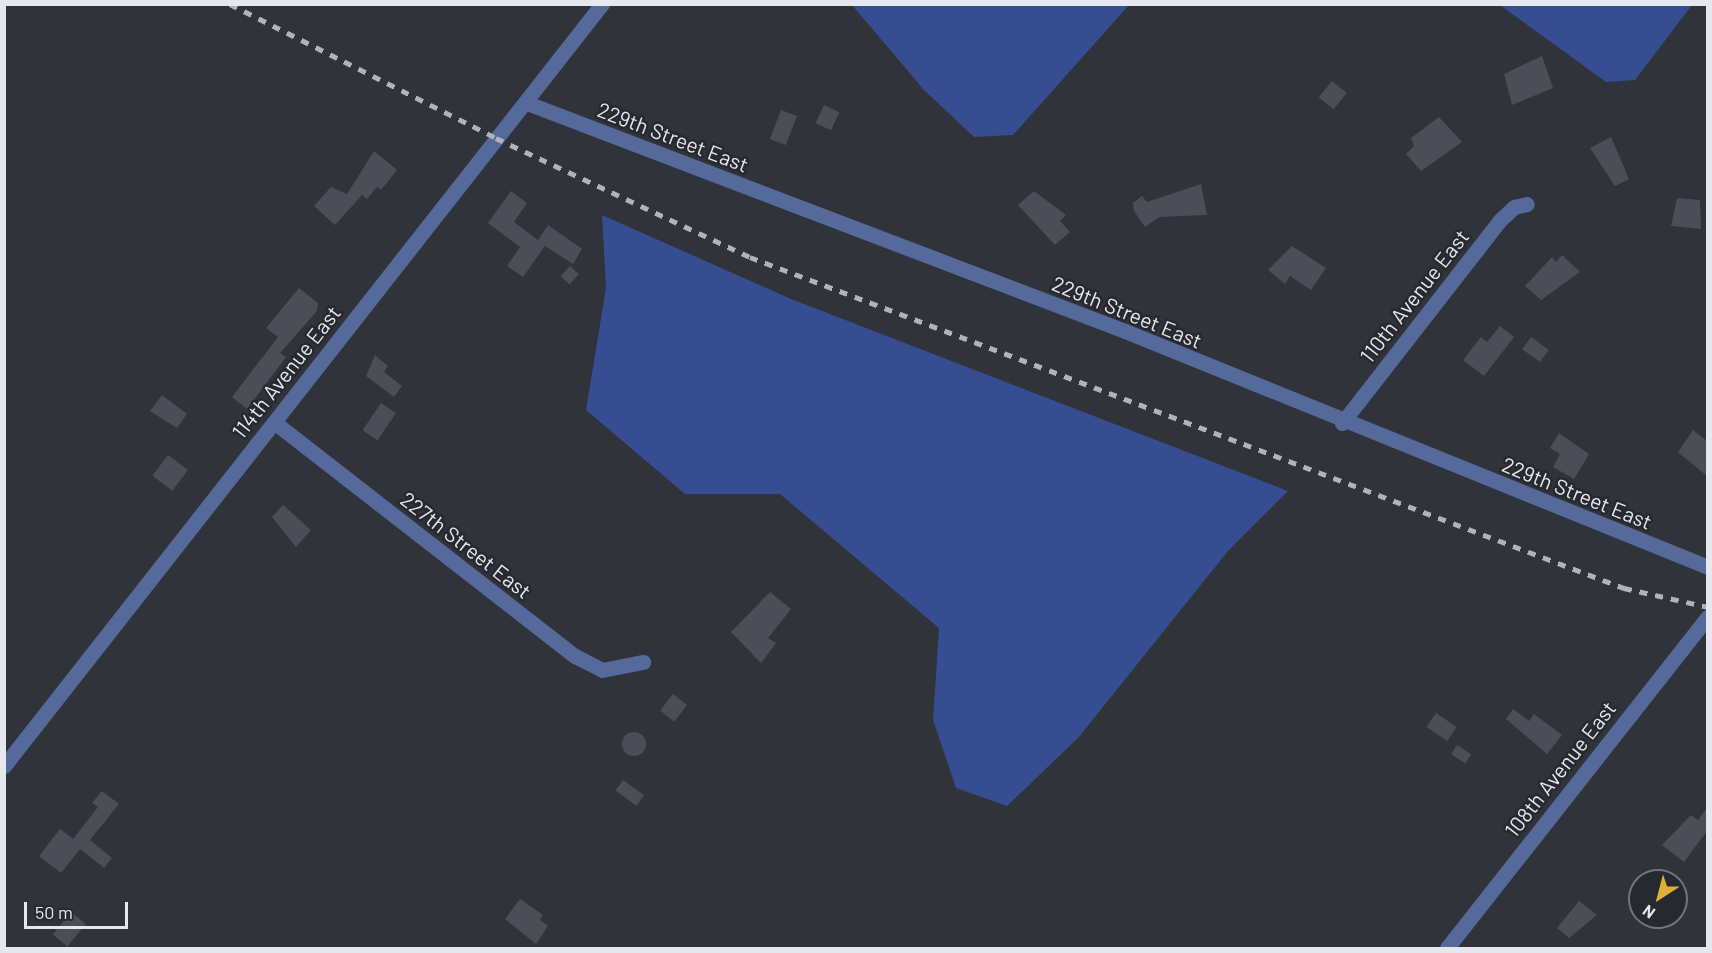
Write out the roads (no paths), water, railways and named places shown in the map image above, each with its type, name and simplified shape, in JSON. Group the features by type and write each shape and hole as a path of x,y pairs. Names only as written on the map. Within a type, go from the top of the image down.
{"street":[{"name":"114th Avenue East","path":"4,766 602,4"},
{"name":"229th Street East","path":"527,102 1125,331 1342,423 1707,567"},
{"name":"110th Avenue East","path":"1342,423 1499,221 1514,207 1527,204"},
{"name":"227th Street East","path":"274,422 575,656 602,670 643,662"},
{"name":"108th Avenue East","path":"1447,948 1707,616"}],"railway":[{"path":"230,4 496,138 750,257 1624,588 1708,607"}]}
